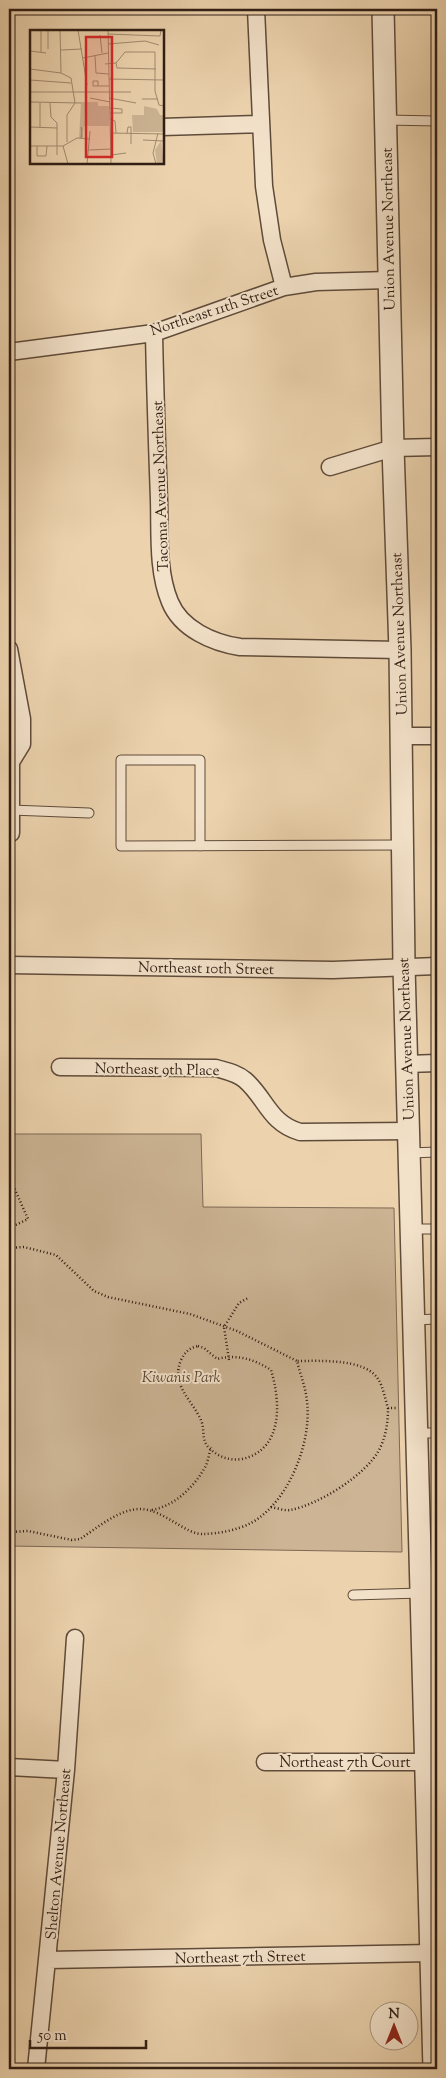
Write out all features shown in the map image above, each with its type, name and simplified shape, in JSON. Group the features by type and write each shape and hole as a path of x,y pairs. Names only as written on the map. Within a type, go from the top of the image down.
{"street":[{"path":"256,9 260,124 267,212 284,287"},
{"name":"Union Avenue Northeast","path":"383,9 393,448 400,650 404,966 414,1320 427,1433 421,1593 430,1667 425,1762 435,2044 434,2069"},
{"path":"164,127 260,124"},
{"name":"Northeast 11th Street","path":"9,352 154,333 284,287 316,282 390,280"},
{"name":"Tacoma Avenue Northeast","path":"154,333 161,561 170,603 181,618 200,635 220,644 240,647 400,650"},
{"path":"330,467 393,448 437,447"},
{"path":"9,650 22,719 22,744 11,762 11,833"},
{"path":"401,736 437,736"},
{"name":"Northeast 10th Street","path":"9,965 333,970 437,966"},
{"path":"407,1064 437,1063"},
{"name":"Northeast 9th Place","path":"60,1067 216,1068 232,1072 245,1080 286,1128 300,1132 409,1131"},
{"name":"Shelton Avenue Northeast","path":"36,2069 66,1770 75,1638"},
{"name":"Northeast 7th Court","path":"266,1762 425,1762"},
{"path":"9,1767 66,1770"},
{"name":"Northeast 7th Street","path":"48,1960 432,1953"}],"lane":[{"path":"386,120 437,121"},
{"path":"200,846 200,760 121,760 121,846 200,846 402,845"},
{"path":"11,810 89,813"},
{"path":"410,1153 437,1152"},
{"path":"412,1229 437,1229"},
{"path":"414,1320 437,1319"},
{"path":"352,1595 421,1593"}],"path":[{"path":"9,1176 28,1219 9,1228"},
{"path":"9,1248 24,1247 56,1255 94,1290 108,1297 190,1314 237,1331 297,1361 338,1362 368,1368 378,1379 388,1408 388,1424 379,1451 358,1475 319,1500 289,1510 271,1507"},
{"path":"228,1358 224,1327 239,1303 248,1298"},
{"path":"191,1348 204,1348 217,1359 247,1358 271,1370 278,1402 274,1431 270,1442 250,1457 235,1460 221,1457 210,1448 203,1436 201,1418 178,1382 178,1371 184,1354 191,1348"},
{"path":"151,1510 200,1535 216,1533 250,1523 271,1507 291,1478 306,1436 307,1401 297,1361"},
{"path":"388,1408 399,1408"},
{"path":"9,1532 43,1533 72,1540 80,1539 124,1512 139,1509 165,1508 193,1485 205,1468 210,1448"}],"green space":[{"name":"Kiwanis Park","path":"9,1134 201,1134 203,1207 394,1208 402,1552 9,1546"}]}
